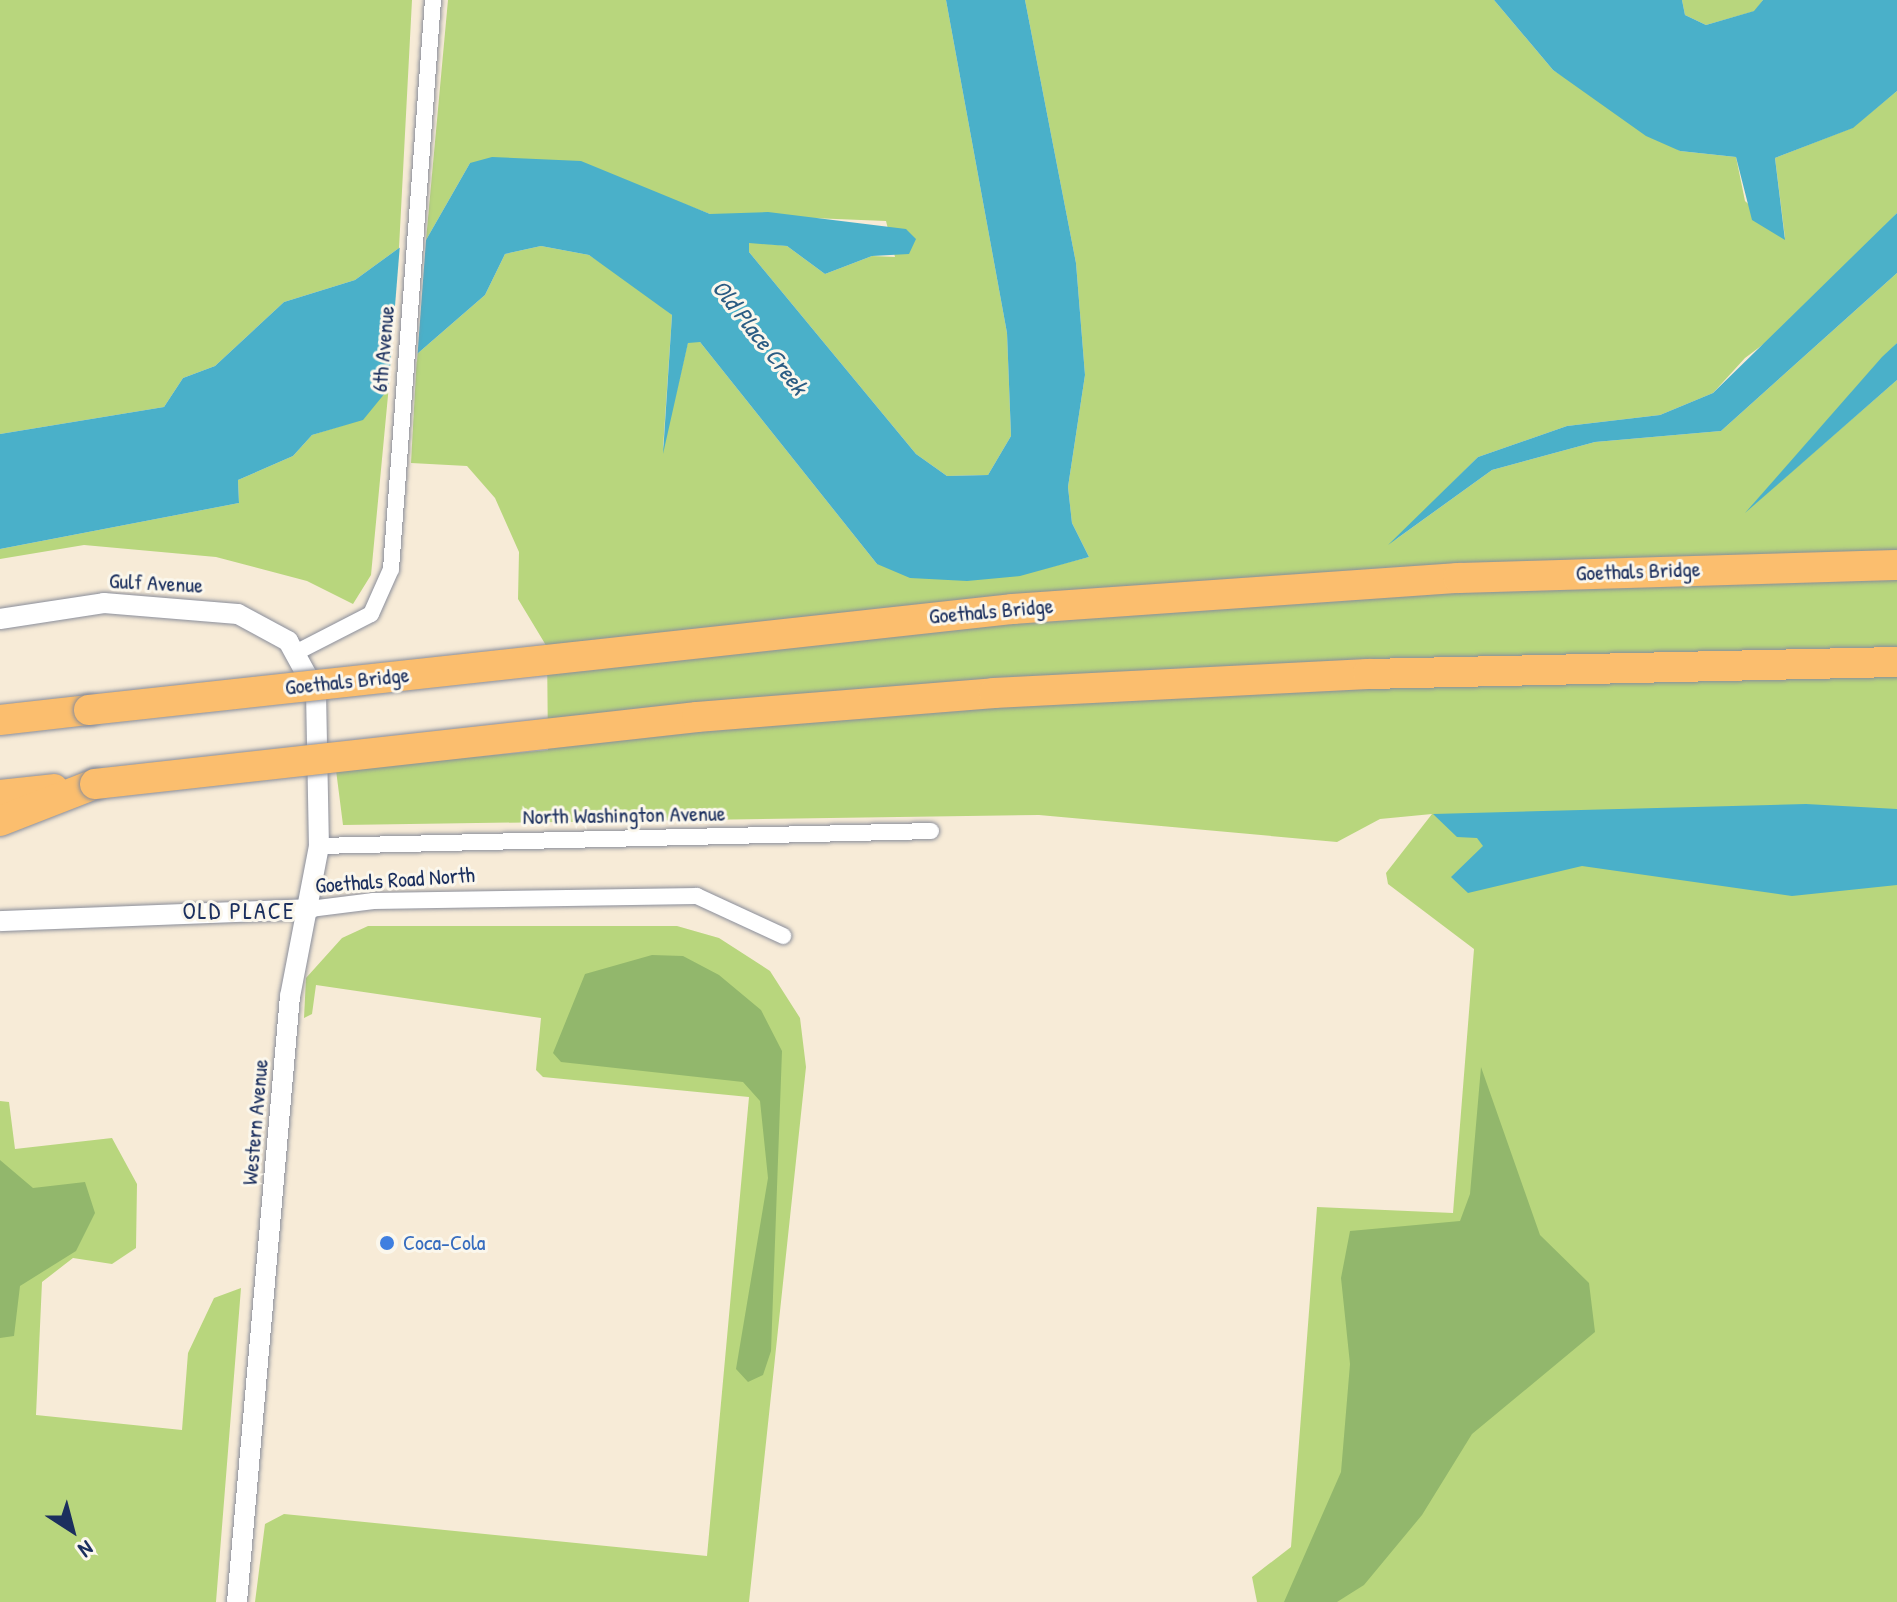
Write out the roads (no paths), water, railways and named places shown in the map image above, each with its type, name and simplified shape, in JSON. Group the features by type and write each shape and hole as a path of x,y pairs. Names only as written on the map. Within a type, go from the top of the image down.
{"highway":[{"name":"Goethals Bridge","path":"0,720 1013,609 1458,578 1897,565"},
{"path":"0,795 697,717 994,693 1368,674 1897,662"},
{"path":"0,821 95,784"}],"street":[{"name":"6th Avenue","path":"297,652 371,614 384,594 433,0"},
{"name":"Gulf Avenue","path":"0,619 77,605 174,605 253,620 297,652"},
{"name":"Western Avenue","path":"237,1602 290,996 310,909 319,846 316,692 297,652"},
{"name":"North Washington Avenue","path":"319,846 931,831"},
{"name":"Goethals Road North","path":"0,921 310,909 373,901 688,896 733,907 783,936"}],"water":[{"name":"Old Place Creek","path":"946,0 1025,0 1076,263 1085,375 1068,487 1072,523 1089,557 1020,576 967,581 910,578 877,564 700,342 688,343 663,454 672,315 589,255 541,246 505,254 485,295 417,354 363,420 312,435 293,456 238,480 239,503 0,549 0,434 164,407 183,378 215,366 284,302 355,280 399,248 426,240 470,163 492,157 581,161 710,214 768,212 906,229 916,239 909,254 872,256 825,274 787,246 749,243 749,252 916,454 947,476 988,475 1011,436 1007,333"},
{"path":"1494,0 1682,0 1685,15 1706,25 1754,11 1763,0 1897,0 1897,91 1853,128 1775,158 1785,240 1752,220 1736,157 1680,151 1646,136 1553,70"},
{"path":"1897,213 1897,273 1721,431 1595,442 1492,470 1388,545 1478,457 1567,426 1660,415 1713,393"},
{"path":"1897,343 1897,380 1745,513 1882,357"},
{"path":"1806,804 1897,809 1897,885 1792,896 1582,866 1468,893 1451,877 1483,846 1477,838 1457,837 1433,814"}],"place":[{"name":"Coca-Cola","path":"387,1243"}],"district":[{"name":"OLD PLACE","path":"239,911"}]}
